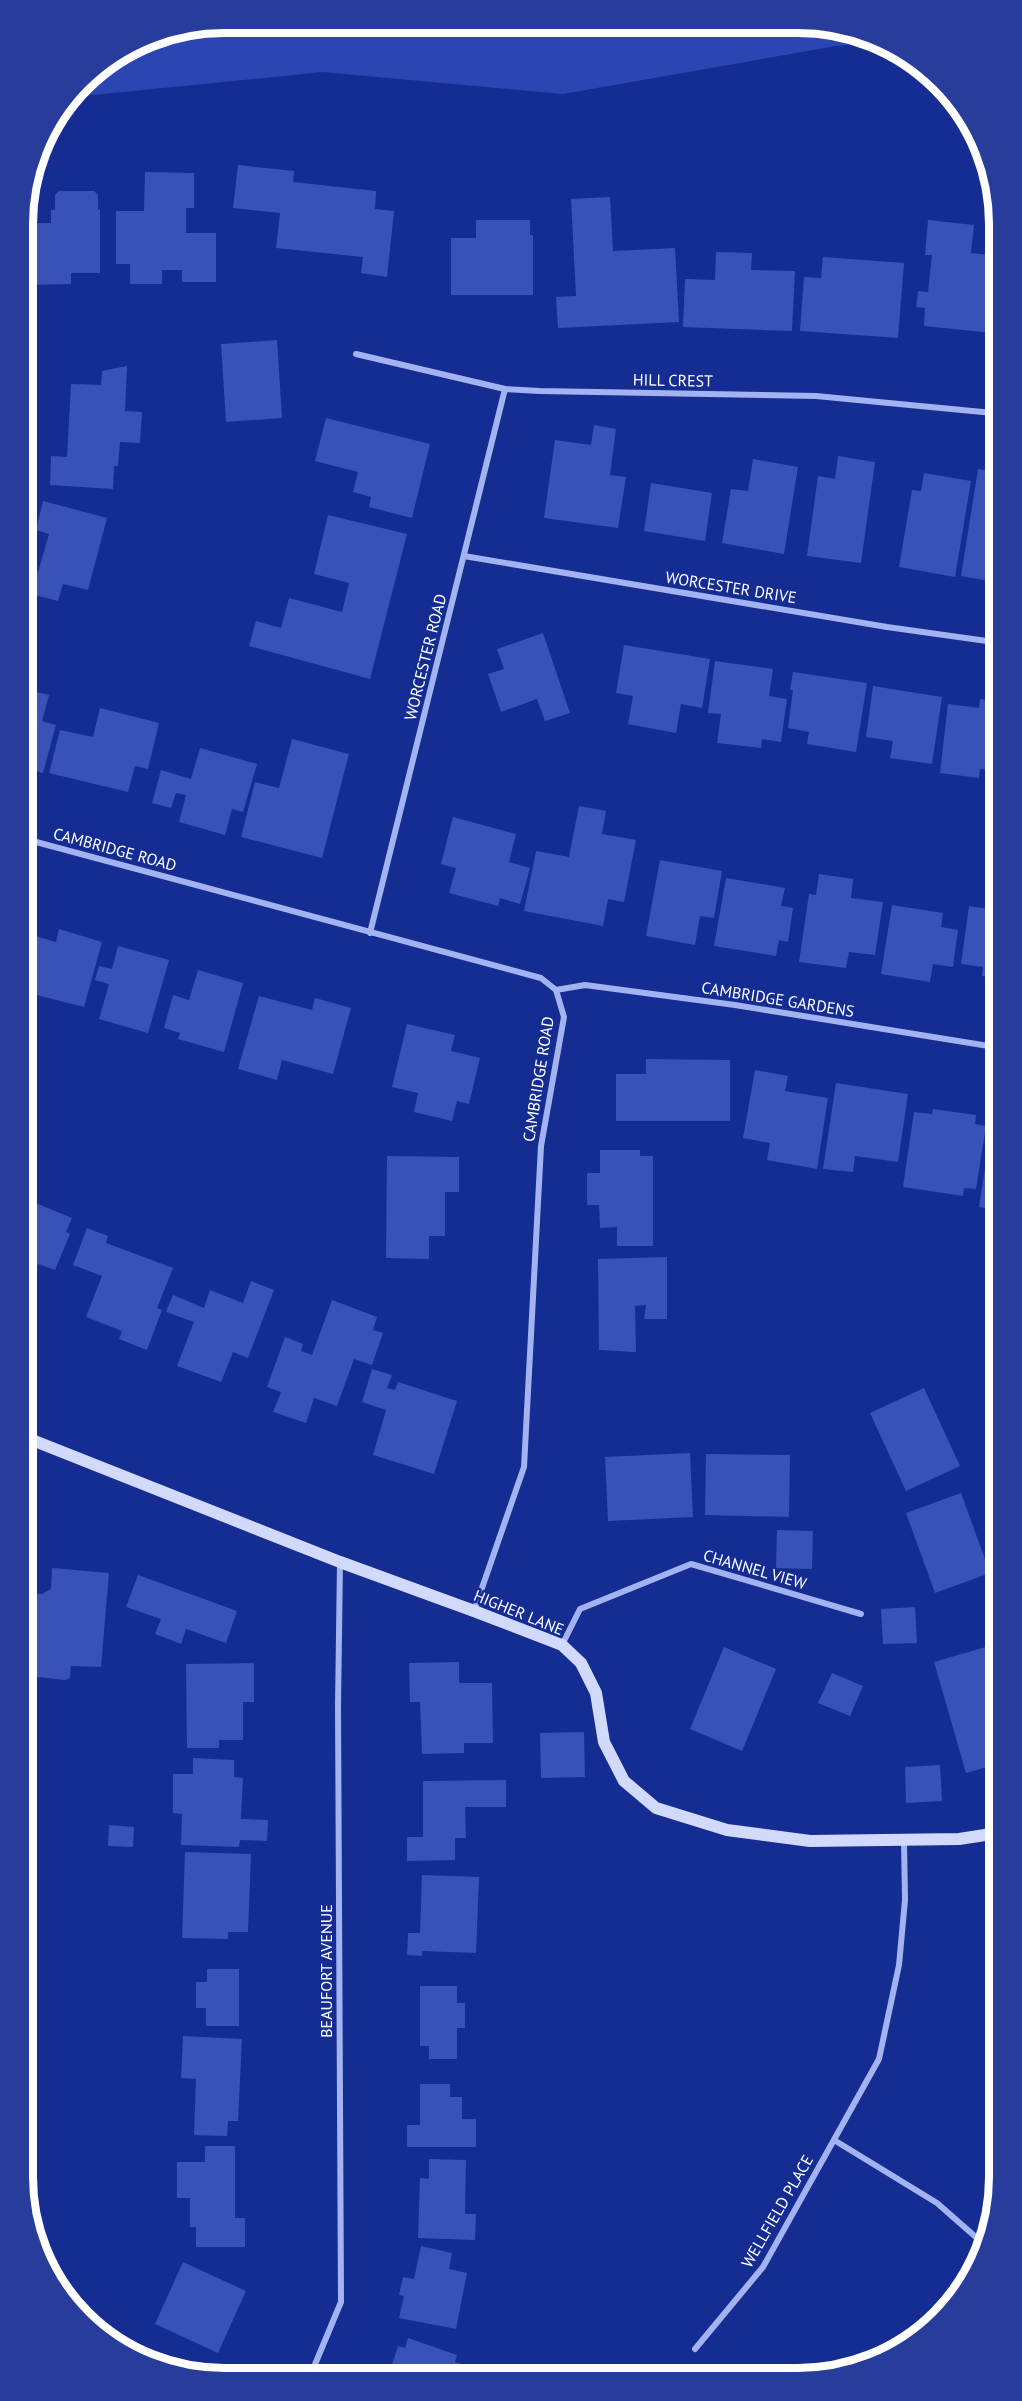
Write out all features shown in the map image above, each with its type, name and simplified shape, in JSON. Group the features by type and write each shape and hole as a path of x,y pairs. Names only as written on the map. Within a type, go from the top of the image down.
{"street":[{"name":"HILL CREST","path":"356,354 505,389 816,396 989,412"},
{"name":"WORCESTER ROAD","path":"370,933 505,389"},
{"name":"WORCESTER DRIVE","path":"464,556 887,627 989,641"},
{"name":"CAMBRIDGE ROAD","path":"33,841 540,978 556,990 564,1017 540,1146 524,1467 474,1611"},
{"name":"CAMBRIDGE GARDENS","path":"556,990 585,986 609,988 735,1005 989,1046"},
{"name":"HIGHER LANE","path":"33,1440 340,1562 562,1646 581,1664 596,1693 604,1742 624,1781 656,1808 727,1830 810,1841 959,1839 989,1834"},
{"name":"BEAUFORT AVENUE","path":"314,2368 341,2302 338,1705 340,1562"},
{"name":"CHANNEL VIEW","path":"562,1646 580,1609 691,1564 861,1614"},
{"name":"WELLFIELD PLACE","path":"695,2349 763,2267 879,2059 899,1965 905,1900 904,1841"},
{"path":"834,2140 936,2203 978,2239"}],"shaded area":[{"path":"224,33 810,33 861,44 836,46 563,94 323,72 83,96 98,80 140,53 175,40"}],"building":[{"path":"238,165 294,171 293,182 376,191 375,209 394,211 387,277 361,273 363,257 276,248 280,213 233,208"},
{"path":"145,172 194,173 194,208 186,208 186,233 216,233 216,282 182,282 182,270 162,270 162,284 130,284 130,264 116,264 116,211 144,211"},
{"path":"59,191 94,191 98,195 100,273 71,273 71,284 33,285 33,223 51,223 51,210 55,210 55,195"},
{"path":"610,197 613,251 675,248 679,322 558,328 556,297 576,296 571,199"},
{"path":"476,220 530,220 530,235 533,235 533,295 451,295 451,238 476,238"},
{"path":"928,220 974,225 971,253 989,255 986,288 989,288 989,333 924,326 925,308 916,307 918,291 928,292 932,255 925,255"},
{"path":"716,252 752,253 751,270 795,271 792,331 683,327 685,279 715,280"},
{"path":"823,257 904,263 898,338 800,331 804,277 821,278"},
{"path":"277,340 282,418 226,422 221,344"},
{"path":"127,366 125,411 142,412 140,443 120,442 118,466 114,466 113,489 50,485 51,456 67,457 71,384 101,385 102,371"},
{"path":"326,418 430,444 412,518 369,507 371,497 353,492 358,472 315,461"},
{"path":"594,425 616,429 610,475 626,477 618,528 544,518 555,440 591,445"},
{"path":"838,456 875,462 861,563 807,556 818,476 835,479"},
{"path":"753,459 798,467 784,554 722,543 731,489 748,491"},
{"path":"978,469 989,471 989,581 961,576"},
{"path":"924,473 971,481 955,577 899,567 912,490 921,491"},
{"path":"651,483 712,493 705,541 644,531"},
{"path":"43,501 107,518 88,590 63,584 58,601 33,594 33,571 38,572 49,534 36,530"},
{"path":"328,515 407,534 370,679 249,646 256,621 281,628 289,598 342,612 349,583 314,574"},
{"path":"543,633 570,713 545,721 537,699 501,712 488,674 504,669 497,649"},
{"path":"624,645 710,659 702,708 681,704 676,733 628,724 633,696 616,693"},
{"path":"715,661 773,669 769,696 787,699 781,742 762,739 761,748 717,743 721,714 708,713"},
{"path":"793,672 867,683 856,752 807,744 809,732 788,728"},
{"path":"873,686 942,697 932,764 890,758 893,741 866,737"},
{"path":"33,691 49,695 42,721 56,725 43,773 33,770"},
{"path":"980,699 989,700 989,770 980,769 979,778 940,773 948,704 979,708"},
{"path":"100,708 159,723 148,769 135,766 128,792 49,773 60,730 93,737"},
{"path":"292,739 349,754 322,858 241,837 255,782 279,788"},
{"path":"200,748 257,764 243,812 232,809 225,835 179,822 186,795 176,793 171,808 152,803 161,770 191,779"},
{"path":"579,806 606,811 602,834 636,840 624,902 608,899 603,926 524,911 536,851 569,857"},
{"path":"453,817 516,834 509,862 530,868 520,904 500,898 498,906 449,893 456,868 441,864"},
{"path":"660,860 722,871 714,918 700,916 695,945 646,936"},
{"path":"819,874 853,879 851,898 883,902 875,955 849,952 846,968 799,962 809,894 816,895"},
{"path":"726,878 785,888 781,906 793,908 788,942 779,940 776,956 714,946"},
{"path":"892,905 943,913 941,927 958,930 953,967 933,964 930,982 881,974"},
{"path":"969,906 989,909 989,977 982,976 983,967 961,964"},
{"path":"59,929 102,942 84,1007 33,994 33,935 56,942"},
{"path":"118,946 169,960 148,1033 99,1019 109,984 95,980 99,966 112,969"},
{"path":"198,970 243,983 224,1052 178,1039 180,1033 164,1028 173,995 189,1000"},
{"path":"259,996 312,1010 315,998 351,1008 333,1074 282,1060 277,1080 238,1069"},
{"path":"407,1024 455,1035 451,1051 480,1058 469,1104 457,1101 452,1121 414,1112 418,1093 392,1087"},
{"path":"646,1059 730,1060 730,1121 616,1121 616,1074 646,1074"},
{"path":"755,1070 788,1076 785,1091 828,1098 817,1169 767,1160 770,1143 743,1138"},
{"path":"836,1083 908,1094 898,1162 855,1156 853,1172 823,1169"},
{"path":"933,1109 976,1115 975,1124 986,1126 976,1189 964,1188 963,1196 903,1187 914,1112 932,1114"},
{"path":"989,1142 989,1209 979,1207"},
{"path":"600,1150 640,1150 640,1156 653,1156 653,1246 617,1246 617,1227 600,1228 599,1205 587,1205 587,1173 600,1173"},
{"path":"387,1156 459,1157 459,1192 445,1192 445,1236 429,1236 429,1259 386,1258"},
{"path":"33,1202 72,1218 66,1232 70,1234 55,1270 38,1264 33,1276"},
{"path":"87,1228 108,1236 106,1243 173,1268 157,1308 162,1310 147,1350 119,1339 122,1331 86,1317 102,1276 73,1265"},
{"path":"667,1257 667,1319 644,1319 646,1305 635,1306 636,1352 599,1350 598,1259"},
{"path":"251,1281 274,1290 248,1358 233,1352 221,1382 177,1366 194,1322 166,1312 173,1295 204,1308 210,1290 243,1303"},
{"path":"332,1300 377,1317 373,1330 383,1333 372,1365 354,1359 337,1406 314,1398 306,1423 273,1412 281,1392 267,1387 285,1337 303,1344 301,1351 312,1355"},
{"path":"372,1369 392,1375 387,1388 395,1390 398,1382 457,1401 434,1474 373,1455 386,1410 362,1402"},
{"path":"924,1388 960,1466 906,1491 870,1413"},
{"path":"690,1453 693,1517 608,1521 605,1457"},
{"path":"706,1454 790,1455 789,1517 705,1515"},
{"path":"961,1493 989,1573 935,1593 906,1513"},
{"path":"777,1530 813,1531 812,1569 776,1568"},
{"path":"52,1568 109,1573 101,1667 71,1666 70,1678 65,1680 33,1677 33,1593 42,1594 51,1589"},
{"path":"138,1575 237,1611 226,1643 186,1629 181,1644 155,1634 161,1619 126,1607"},
{"path":"915,1607 917,1643 883,1644 881,1609"},
{"path":"989,1646 989,1767 966,1773 934,1662"},
{"path":"724,1647 776,1669 742,1751 690,1729"},
{"path":"459,1662 459,1683 492,1683 493,1743 464,1743 464,1753 422,1754 420,1702 410,1702 409,1663"},
{"path":"254,1663 254,1702 243,1702 243,1740 219,1740 219,1748 187,1748 186,1664"},
{"path":"832,1673 863,1686 850,1716 818,1703"},
{"path":"584,1732 585,1777 541,1778 540,1733"},
{"path":"193,1758 234,1760 234,1777 243,1778 241,1819 268,1820 267,1841 240,1840 239,1847 181,1845 182,1814 173,1813 173,1774 193,1774"},
{"path":"940,1765 942,1801 906,1803 905,1767"},
{"path":"506,1780 506,1807 465,1807 466,1838 455,1838 455,1860 407,1861 407,1837 423,1837 423,1781"},
{"path":"109,1825 134,1827 133,1847 108,1846"},
{"path":"185,1852 251,1854 248,1932 228,1932 228,1939 182,1938"},
{"path":"422,1875 479,1877 476,1953 422,1951 422,1956 407,1955 408,1933 420,1933"},
{"path":"207,1969 239,1969 239,2026 206,2026 206,2008 196,2008 196,1982 207,1982"},
{"path":"420,1986 457,1986 457,2003 465,2003 465,2028 457,2028 457,2059 429,2059 429,2046 420,2046"},
{"path":"183,2036 242,2039 238,2121 228,2121 227,2136 194,2135 196,2079 181,2078"},
{"path":"420,2084 450,2084 450,2097 462,2097 462,2119 476,2119 476,2147 407,2147 407,2125 420,2125"},
{"path":"205,2146 235,2146 235,2218 245,2218 245,2247 196,2247 196,2227 190,2227 190,2198 177,2198 177,2162 205,2162"},
{"path":"429,2159 466,2160 465,2214 476,2214 475,2240 418,2238 420,2178 429,2179"},
{"path":"421,2246 452,2253 449,2269 467,2273 456,2329 399,2318 404,2296 399,2295 403,2277 414,2279"},
{"path":"183,2262 246,2291 218,2353 155,2324"},
{"path":"408,2338 457,2355 455,2362 470,2367 391,2368 398,2346 405,2348"}]}
